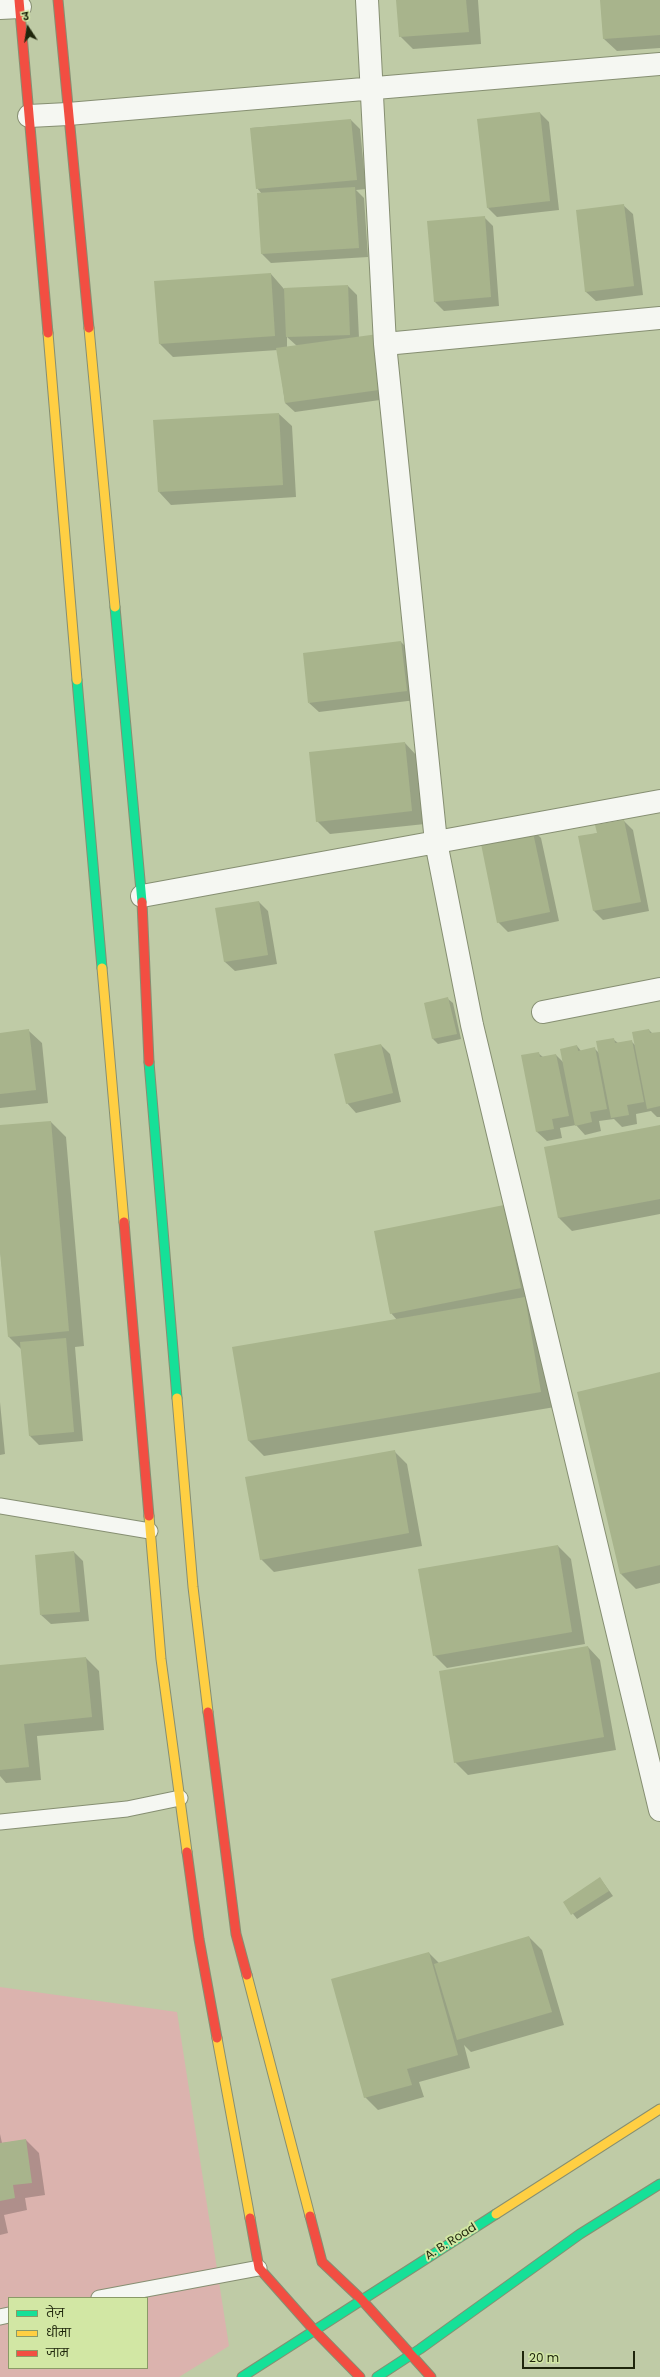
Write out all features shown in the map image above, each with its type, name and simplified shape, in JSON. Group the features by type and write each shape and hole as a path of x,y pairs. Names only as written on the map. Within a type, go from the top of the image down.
{"street":[{"path":"58,0 142,896 149,1072 193,1587 236,1934 322,2262 361,2299 431,2377"},
{"path":"367,0 373,87 385,344 436,842 472,1025 660,1810"},
{"path":"13,5 29,116 161,1659 199,1939 260,2268 314,2330 360,2377"},
{"path":"29,116 68,114 373,87 660,64"},
{"path":"385,344 660,318"},
{"path":"142,896 660,801"},
{"path":"543,1012 660,989"},
{"name":"A. B. Road","path":"242,2377 361,2299 660,2109"},
{"path":"377,2377 580,2234 660,2184"}],"lane":[{"path":"0,1506 150,1531"},
{"path":"0,1822 127,1809 180,1798"},
{"path":"104,2297 260,2268"}],"shaded area":[{"path":"0,1987 177,2012 229,2346 179,2377 0,2377"}],"building":[{"path":"396,0 466,0 469,32 399,37"},
{"path":"600,0 660,0 660,35 603,39"},
{"path":"540,112 550,201 487,208 477,119"},
{"path":"351,119 357,180 256,189 250,128"},
{"path":"355,187 359,248 261,254 257,193"},
{"path":"624,204 634,286 585,292 576,210"},
{"path":"485,216 491,297 434,302 427,221"},
{"path":"271,273 275,336 159,344 154,281"},
{"path":"348,285 350,335 286,337 284,288"},
{"path":"378,334 386,389 285,403 276,348"},
{"path":"279,413 283,485 158,492 153,420"},
{"path":"401,641 407,691 308,703 303,653"},
{"path":"405,742 412,811 316,822 309,752"},
{"path":"624,820 641,902 593,911 578,836 597,833 595,825"},
{"path":"532,828 550,912 497,923 480,839"},
{"path":"259,901 268,955 224,962 215,908"},
{"path":"448,997 457,1034 432,1039 424,1003"},
{"path":"29,1029 36,1090 0,1094 0,1033"},
{"path":"649,1029 650,1033 660,1032 660,1106 647,1109 632,1032"},
{"path":"614,1038 615,1043 632,1040 644,1102 627,1105 629,1115 611,1118 596,1041"},
{"path":"381,1044 393,1093 346,1104 334,1054"},
{"path":"577,1045 578,1051 595,1047 607,1109 590,1112 592,1122 575,1126 560,1049"},
{"path":"539,1052 540,1057 556,1054 569,1116 552,1119 554,1129 536,1132 521,1055"},
{"path":"51,1121 69,1331 8,1337 0,1252 0,1125"},
{"path":"660,1125 660,1199 558,1218 544,1147"},
{"path":"504,1205 521,1288 390,1314 374,1231"},
{"path":"525,1297 541,1392 248,1441 232,1347"},
{"path":"66,1338 74,1432 29,1436 20,1342"},
{"path":"660,1372 660,1565 620,1574 577,1392"},
{"path":"395,1450 409,1533 260,1560 245,1477"},
{"path":"558,1545 572,1632 433,1656 418,1569"},
{"path":"74,1551 80,1612 40,1615 35,1555"},
{"path":"588,1646 604,1737 454,1763 439,1671"},
{"path":"86,1657 92,1717 24,1724 29,1767 0,1770 0,1665"},
{"path":"600,1877 609,1891 571,1915 563,1902"},
{"path":"529,1936 552,2012 457,2040 434,1964"},
{"path":"429,1952 458,2055 407,2069 412,2085 364,2098 331,1979"},
{"path":"26,2139 32,2183 13,2185 15,2198 0,2201 0,2143"}],"traffic: fast":[{"path":"115,607 142,902"},
{"path":"77,680 102,968"},
{"path":"149,1062 177,1398"},
{"path":"377,2377 420,2349 580,2234 660,2184"},
{"path":"242,2377 496,2214"}],"traffic: slow":[{"path":"89,328 115,607"},
{"path":"48,333 77,680"},
{"path":"102,968 124,1222"},
{"path":"177,1398 193,1587 208,1712"},
{"path":"149,1516 161,1659 187,1852"},
{"path":"247,1975 310,2216"},
{"path":"217,2038 250,2218"},
{"path":"496,2214 660,2109"}],"traffic: jam":[{"path":"19,0 48,333"},
{"path":"58,0 89,328"},
{"path":"142,902 149,1062"},
{"path":"124,1222 149,1516"},
{"path":"208,1712 236,1934 247,1975"},
{"path":"187,1852 199,1939 217,2038"},
{"path":"310,2216 322,2262 361,2299 431,2377"},
{"path":"250,2218 259,2268 314,2330 360,2377"}]}
